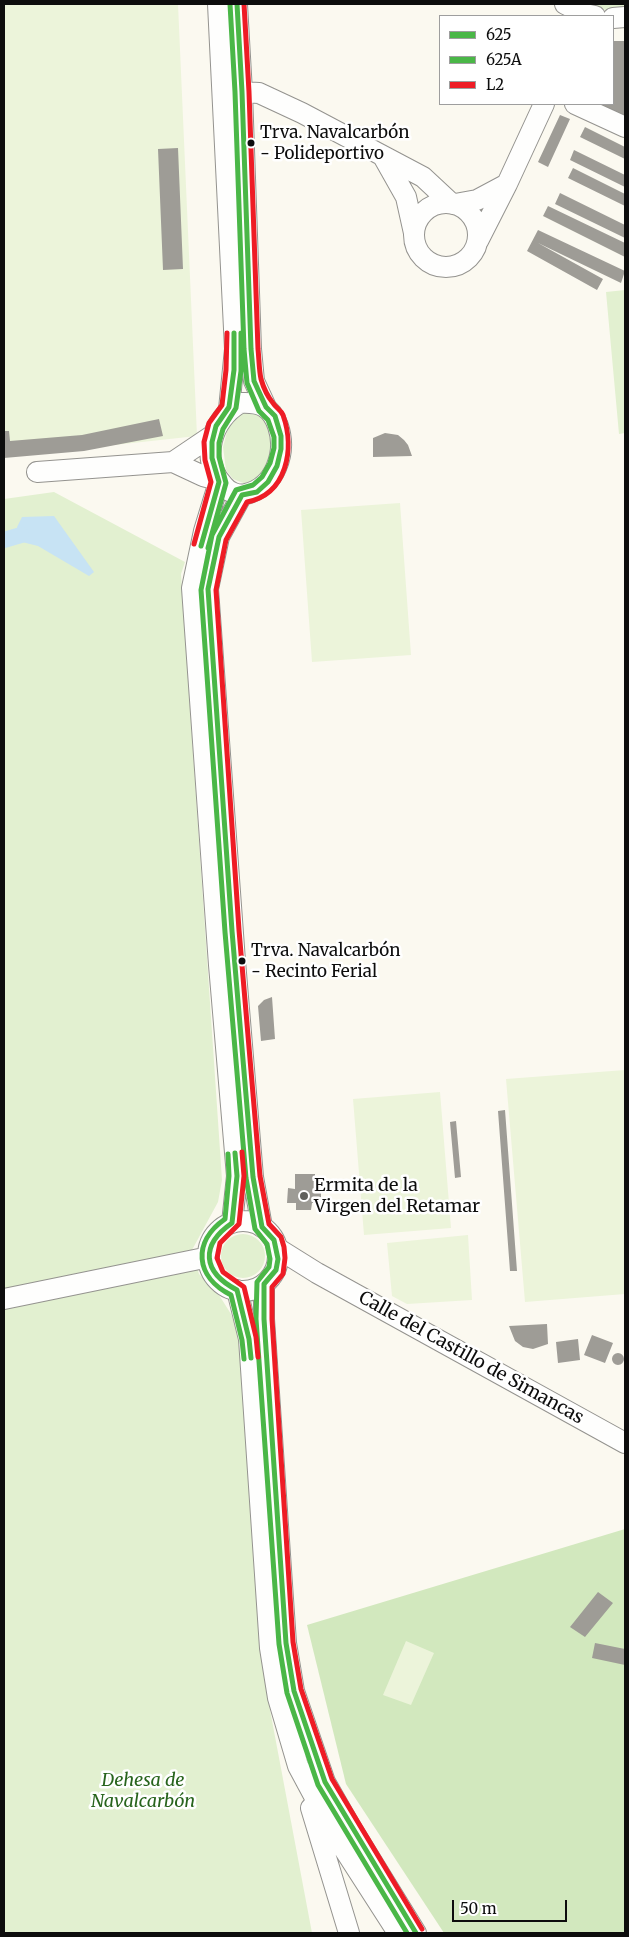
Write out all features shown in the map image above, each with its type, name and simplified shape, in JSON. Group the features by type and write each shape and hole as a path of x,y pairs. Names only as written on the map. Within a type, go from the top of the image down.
{"street":[{"path":"218,4 235,348 229,409"},
{"path":"237,4 251,349 254,381 266,407 274,416 281,436 281,449 277,466 268,482 257,492 242,495 227,490 219,481 214,469 211,452 213,435 220,420 229,409 240,403 250,403 266,407"},
{"path":"565,4 588,15"},
{"path":"242,92 259,93 423,177 454,204 468,211 476,225 478,241"},
{"path":"384,158 406,197 416,246 425,259 438,266 456,266 470,257 507,184 544,105"},
{"path":"577,105 625,127"},
{"path":"414,233 418,220 427,210 440,204 454,204 477,200 507,184"},
{"path":"173,462 213,435"},
{"path":"37,472 173,462 219,481"},
{"path":"219,481 204,531 192,588 219,965 237,1176 232,1223"},
{"path":"242,495 219,537 208,589 236,980 253,1177 262,1226"},
{"path":"270,1277 256,1289 237,1290 226,1286 217,1279 211,1269 210,1246 215,1236 222,1228 232,1223 247,1222 262,1226 269,1232 277,1248 278,1259 270,1277 265,1335 286,1643 294,1691 325,1782 416,1933"},
{"name":"Calle del Castillo de Simancas","path":"277,1248 317,1273 625,1443"},
{"path":"4,1299 209,1257"},
{"name":"Calle del Castillo de Simancas","path":"270,1277 293,1268 317,1273"},
{"path":"237,1290 249,1339 270,1648 278,1698 349,1933"},
{"path":"298,1766 335,1834 398,1933"}],"green space":[{"path":"4,4 178,4 197,436 4,457"},
{"path":"583,4 625,4 625,9 606,10"},
{"path":"625,290 625,433 619,434 606,292"},
{"path":"245,411 257,414 264,420 269,428 271,437 269,457 262,477 246,484 233,479 226,470 223,447 229,424"},
{"name":"Dehesa de Navalcarbón","path":"54,492 185,562 181,574 222,1180 218,1202 192,1250 199,1274 219,1295 231,1314 239,1335 270,1710 312,1933 4,1933 4,499"},
{"path":"400,503 411,655 312,662 301,510"},
{"path":"625,1070 625,1294 525,1302 506,1079"},
{"path":"440,1092 451,1228 364,1235 353,1099"},
{"path":"243,1234 255,1238 261,1244 265,1256 261,1268 255,1274 243,1278 231,1274 225,1268 221,1256 225,1244 231,1238"},
{"path":"468,1235 472,1300 407,1304 392,1296 387,1243"},
{"path":"625,1529 625,1932 444,1933 346,1784 307,1625"},
{"path":"406,1641 434,1653 411,1705 383,1695"}],"water":[{"path":"54,516 94,572 89,576 38,546 22,542 17,527 22,517"}],"building":[{"path":"614,41 625,41 625,121 591,105 614,105"},
{"path":"560,115 570,119 548,167 538,162"},
{"path":"585,127 625,147 625,159 580,137"},
{"path":"178,148 183,269 163,270 158,149"},
{"path":"574,150 625,175 625,187 570,160"},
{"path":"573,168 625,194 625,206 568,178"},
{"path":"560,193 625,225 625,238 555,204"},
{"path":"548,206 625,243 625,257 543,216"},
{"path":"538,230 625,271 621,283 538,243 603,279 597,290 527,251"},
{"path":"159,419 163,436 84,451 4,458 4,431 9,431 10,441 82,435"},
{"path":"385,433 398,435 404,440 412,456 373,457 373,438"},
{"path":"272,997 275,1039 261,1041 258,1006 264,1000"},
{"path":"505,1110 517,1271 510,1271 498,1111"},
{"path":"456,1121 461,1177 455,1178 450,1122"},
{"name":"Ermita de la Virgen del Retamar","path":"295,1174 315,1174 315,1189 321,1190 321,1203 312,1203 311,1210 296,1210 296,1203 287,1203 288,1188 295,1189"},
{"path":"547,1324 548,1344 533,1349 523,1347 515,1341 509,1326"},
{"path":"592,1335 613,1343 605,1363 584,1355"},
{"path":"578,1339 580,1360 558,1363 556,1342"},
{"path":"616,1353 620,1353 624,1359 620,1365 616,1365 612,1361 612,1357"},
{"path":"598,1592 613,1603 585,1637 570,1627"},
{"path":"595,1643 625,1649 625,1665 592,1658"}],"waterway":[{"path":"4,540 21,535"}],"transit line":[{"name":"625A","path":"230,4 247,383 259,411 268,420 274,437 274,448 270,463 262,477 253,485 236,490 212,535 201,590 225,932 246,1178 255,1229 267,1244 270,1259 269,1267 257,1282 256,1319 279,1644 287,1693 318,1785 407,1933"},
{"name":"625","path":"237,4 251,349 254,381 266,407 275,416 281,436 281,449 277,466 268,482 257,492 242,495 219,537 208,589 232,931 253,1177 262,1227 274,1240 278,1259 276,1270 264,1284 264,1319 286,1643 294,1691 325,1782 416,1933"},
{"name":"L2","path":"244,4 259,368 261,379 271,401 283,415 287,428 288,442 284,468 279,480 271,490 261,497 247,502 226,540 216,590 239,930 260,1176 269,1224 281,1237 285,1258 283,1274 272,1287 272,1319 293,1642 301,1689 332,1779 422,1929"},
{"name":"L2","path":"194,544 211,482 205,460 204,442 209,423 222,405 226,370 227,333"},
{"name":"625","path":"201,546 219,482 212,458 212,442 216,426 229,407 234,370 234,333"},
{"name":"625A","path":"208,548 226,483 219,457 219,443 223,429 236,408 241,371 241,333"},
{"name":"L2","path":"242,1152 244,1176 239,1224 220,1243 217,1258 223,1272 244,1287 256,1337 258,1357"},
{"name":"625","path":"235,1153 237,1176 232,1223 214,1240 209,1258 217,1275 225,1283 237,1290 249,1339 251,1358"},
{"name":"625A","path":"228,1154 229,1176 225,1219 214,1228 207,1238 203,1248 202,1259 210,1279 219,1288 231,1295 242,1340 244,1359"}],"place":[{"name":"Trva. Navalcarbón - Polideportivo","path":"251,143"},
{"name":"Trva. Navalcarbón - Recinto Ferial","path":"242,961"},
{"name":"Ermita de la Virgen del Retamar","path":"304,1196"}]}
